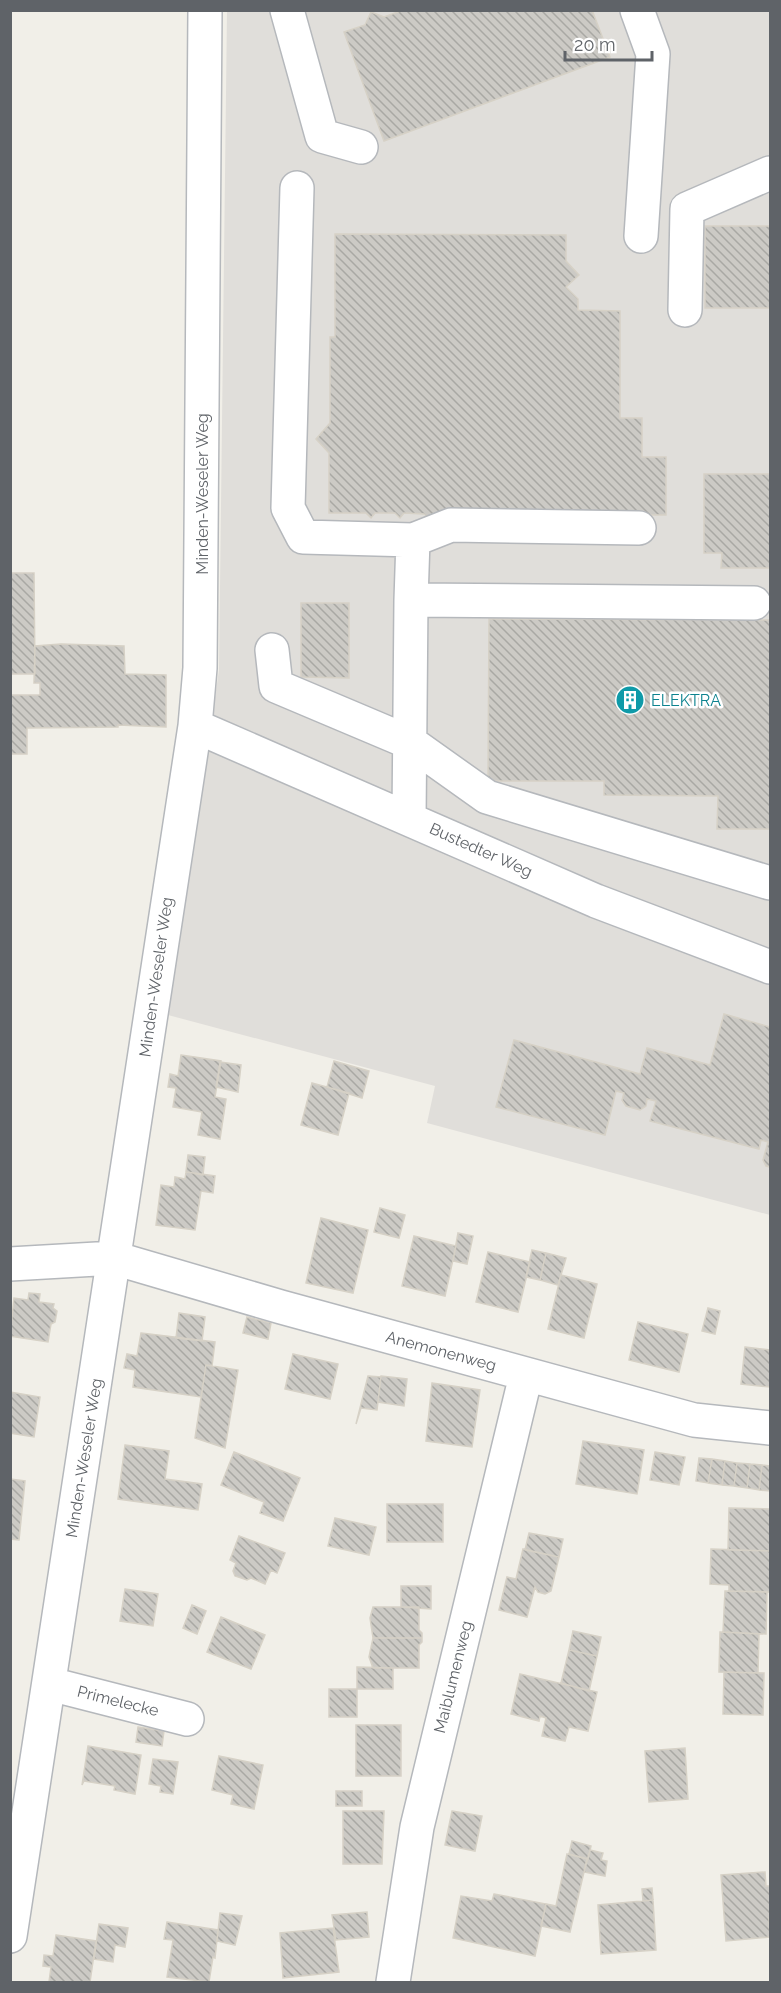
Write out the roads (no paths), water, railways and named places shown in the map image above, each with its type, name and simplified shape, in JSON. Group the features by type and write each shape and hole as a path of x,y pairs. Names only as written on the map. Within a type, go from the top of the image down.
{"street":[{"name":"Minden-Weseler Weg","path":"10,1936 195,726 200,668 205,10"},
{"path":"287,10 322,136 361,147"},
{"path":"637,10 653,54 641,236"},
{"path":"685,310 687,209 771,173"},
{"path":"297,189 288,508 303,537 412,540 451,525 639,528"},
{"path":"409,819 412,540"},
{"path":"411,600 754,603"},
{"path":"272,650 276,686 411,743 487,797 771,883"},
{"name":"Bustedter Weg","path":"195,726 596,901 771,967"},
{"name":"Anemonenweg","path":"10,1264 114,1258 292,1311 694,1420 771,1428"},
{"name":"Maiblumenweg","path":"393,1983 417,1827 526,1375"},
{"name":"Primelecke","path":"50,1684 187,1719"}],"place":[{"name":"ELEKTRA","path":"630,700"}]}
